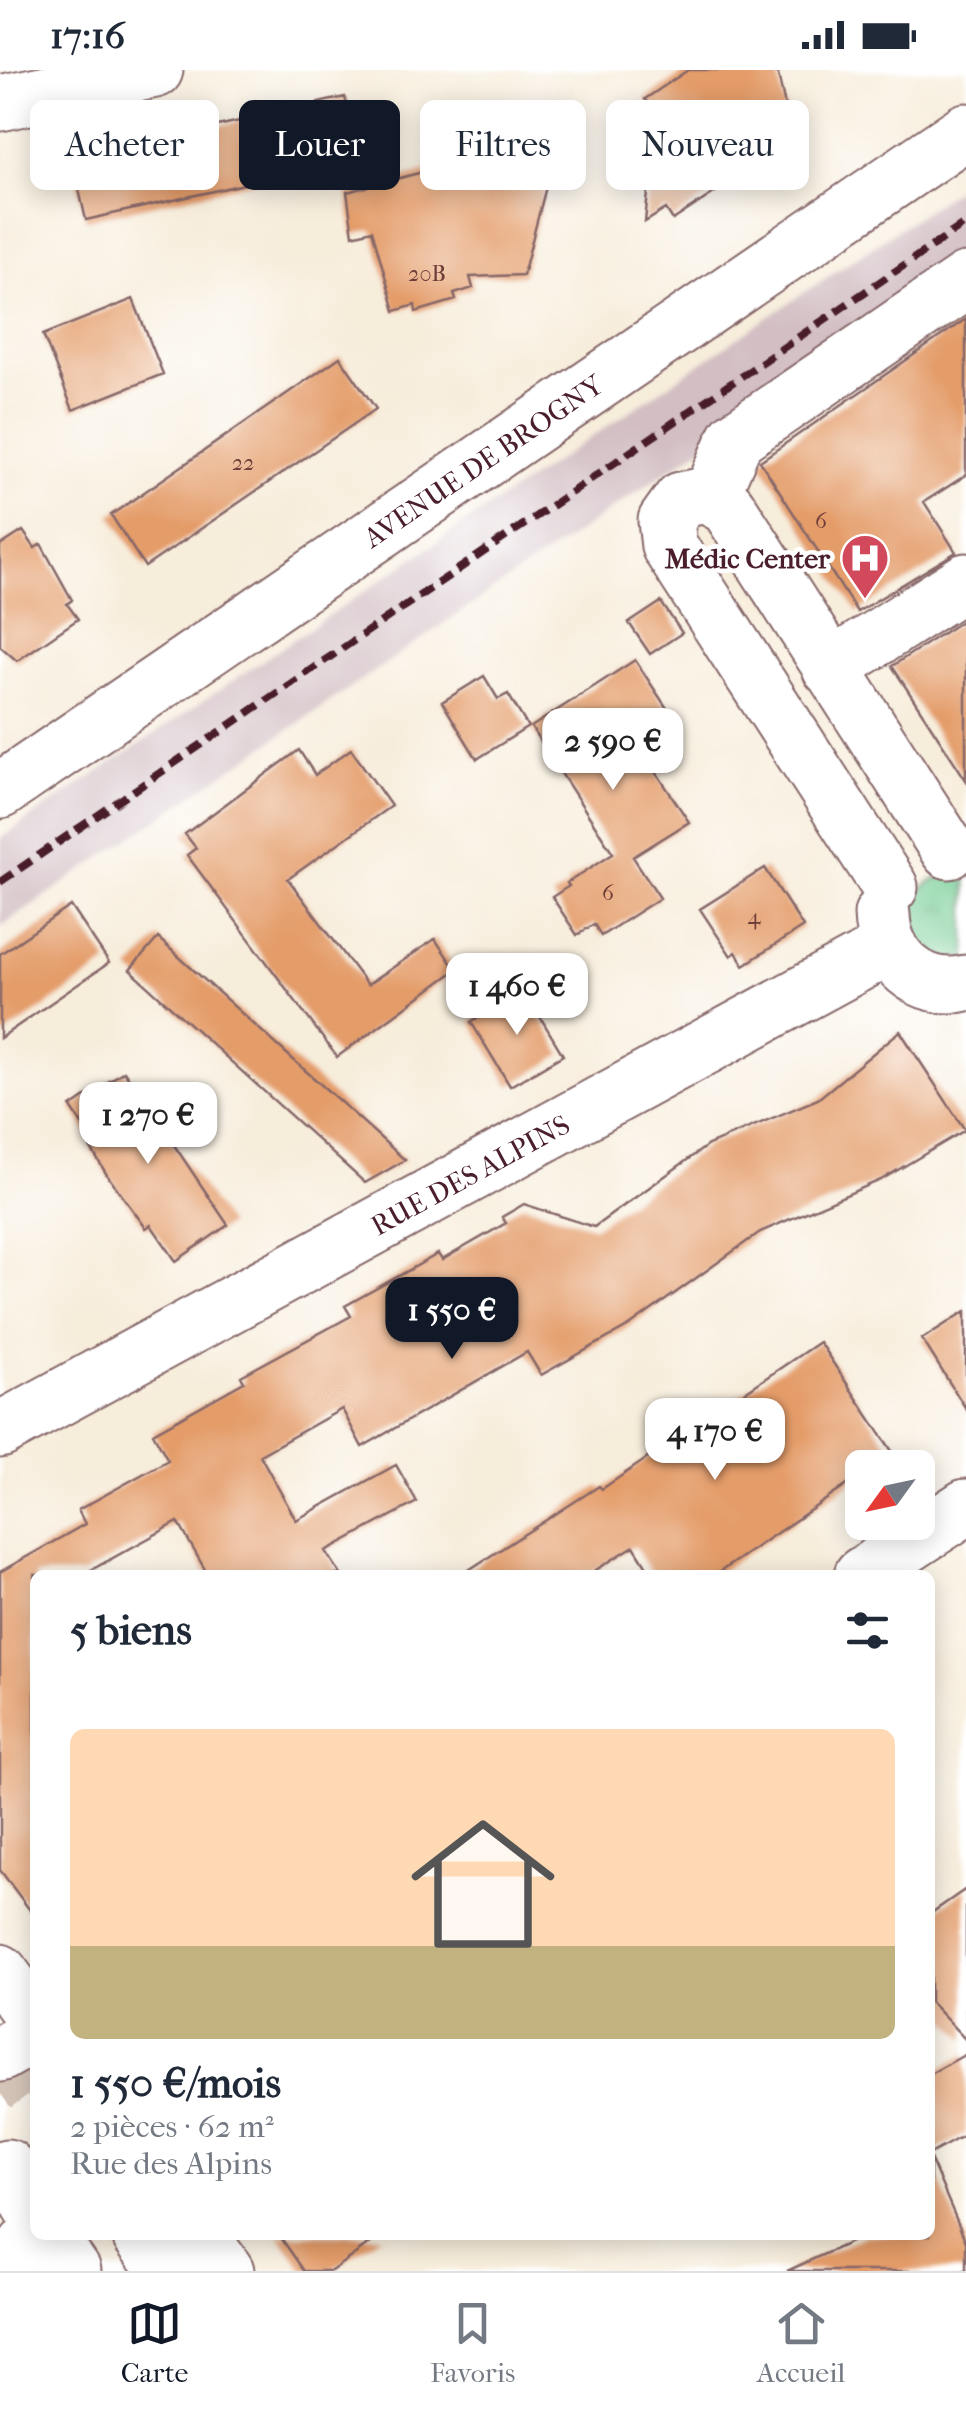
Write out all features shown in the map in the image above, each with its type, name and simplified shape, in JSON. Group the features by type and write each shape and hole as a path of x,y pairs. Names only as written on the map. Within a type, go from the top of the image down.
{"street":[{"path":"0,103 155,70"},
{"name":"AVENUE DE BROGNY","path":"0,791 966,131"},
{"path":"710,496 736,438 966,281"},
{"path":"890,888 669,546 666,534 672,510 692,495 710,496 728,507 830,668 958,852 921,858 908,865 890,888 882,918 889,948 898,961 924,980 940,985 966,982"},
{"path":"830,668 966,580"},
{"name":"RUE DES ALPINS","path":"0,1430 889,948"},
{"path":"870,1570 966,1507"},
{"path":"0,1972 30,2012"},
{"path":"0,2054 30,2042"},
{"path":"10,2169 30,2205"},
{"path":"24,2271 26,2245 35,2240"},
{"path":"48,2240 73,2271"},
{"path":"144,2240 167,2271"},
{"path":"204,2240 226,2271"}],"shaded area":[{"path":"966,183 966,267 0,927 0,839"}],"green space":[{"path":"943,876 966,879 966,958 935,959 910,931 908,912 912,902 925,886"}],"building":[{"path":"688,70 777,70 784,100 646,100"},
{"path":"239,121 239,185 219,190 219,126"},
{"path":"420,173 420,190 545,190 523,275 470,277 473,288 454,294 456,300 416,312 415,305 395,311 372,230 353,235 347,192 400,190 400,178"},
{"path":"79,190 218,190 86,220"},
{"path":"648,190 719,190 673,220 666,209 645,222"},
{"path":"133,299 163,374 73,410 43,335"},
{"path":"966,319 966,475 924,502 956,552 857,612 760,461"},
{"path":"340,357 376,409 145,567 111,515"},
{"path":"23,531 35,548 41,544 72,600 67,604 78,619 17,661 0,646 0,546"},
{"path":"661,602 682,633 650,654 629,623"},
{"path":"966,618 966,780 892,666"},
{"path":"635,660 674,719 637,743 689,822 633,857 660,898 601,936 594,924 577,935 552,897 613,853 531,727"},
{"path":"484,676 498,699 508,694 528,727 477,759 442,702"},
{"path":"351,749 391,806 288,879 367,985 435,939 456,970 337,1057 187,855 196,848 185,834 299,750 315,775"},
{"path":"765,868 803,927 744,965 736,952 731,956 700,909"},
{"path":"71,906 109,963 0,1038 0,954"},
{"path":"158,938 405,1160 365,1183 130,970"},
{"path":"524,990 563,1055 510,1086 471,1022"},
{"path":"900,1031 965,1130 881,1180 760,1232 631,1325 541,1375 527,1352 362,1447 342,1409 260,1455 296,1520 396,1465 417,1502 326,1551 338,1570 205,1570 178,1522 91,1570 30,1570 30,1910 0,1870 0,1572 85,1524 78,1510 168,1460 153,1433 244,1382 241,1376 351,1316 345,1306 438,1254 442,1260 506,1223 502,1217 524,1204 594,1227 708,1145 818,1099"},
{"path":"124,1071 228,1225 176,1261 151,1225 146,1228 107,1175 90,1147 95,1144 71,1107"},
{"path":"966,1311 966,1409 922,1339"},
{"path":"819,1342 891,1450 845,1450 845,1487 722,1570 649,1570 634,1546 596,1570 469,1570 599,1486 602,1489"},
{"path":"966,1889 966,2040 935,2007 935,1911"},
{"path":"966,2054 966,2134 935,2151 935,2071"},
{"path":"935,2170 966,2242 966,2271 787,2271 855,2240 935,2240"},
{"path":"282,2240 375,2240 331,2271 304,2271"}],"tunnel":[{"path":"0,2047 30,2087"}],"railway":[{"path":"0,882 966,223"}],"place":[{"name":"Médic Center","path":"865,600"}]}
